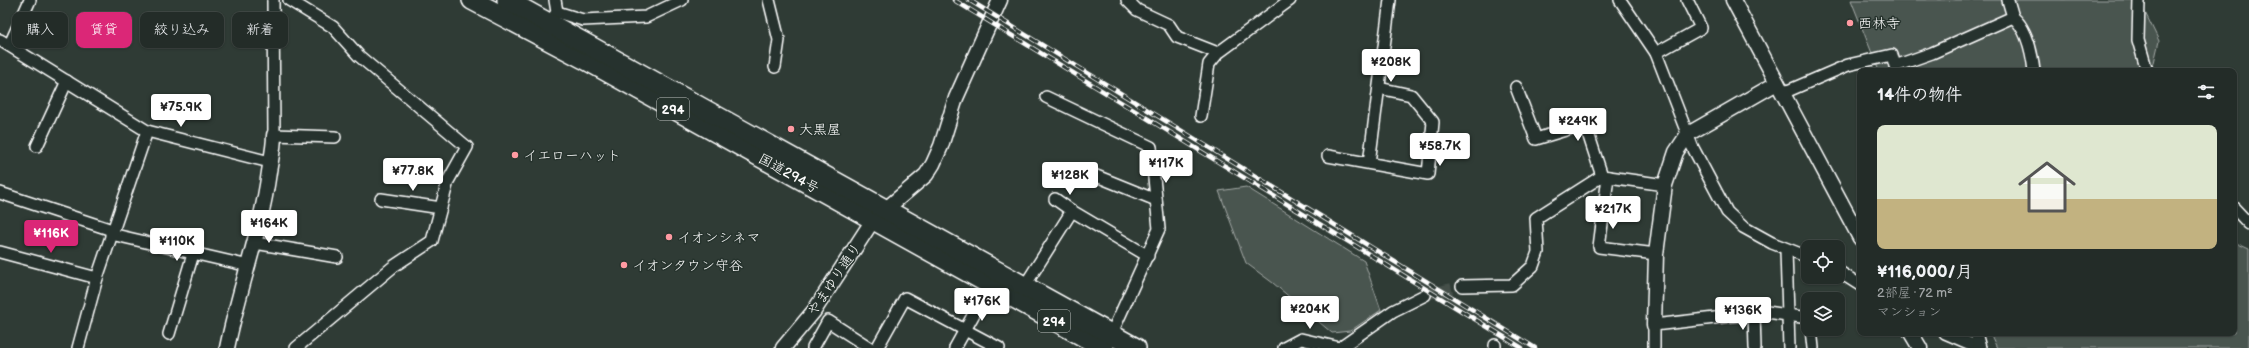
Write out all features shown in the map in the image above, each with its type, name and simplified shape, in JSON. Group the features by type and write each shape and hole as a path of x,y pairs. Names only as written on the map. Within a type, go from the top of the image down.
{"highway":[{"name":"国道294号","path":"472,0 549,24"},
{"name":"国道294号","path":"507,0 878,215 990,285 1108,341 1136,348"},
{"name":"国道294号","path":"878,215 1024,286 1108,341"}],"street":[{"path":"30,0 5,42 147,131 209,148 270,162"},
{"path":"227,348 236,304 249,266 264,207 270,162 274,150 272,46 273,0"},
{"path":"289,0 333,27 359,56 467,147 448,181 432,241 394,266 296,348"},
{"path":"555,0 549,24 583,20 646,17 682,0"},
{"path":"769,0 778,40 775,66"},
{"name":"やまゆり通り","path":"783,348 814,311 878,215 926,175 934,164 956,98 1000,0"},
{"path":"1127,0 1137,10 1168,25 1177,37 1218,53"},
{"path":"1201,116 1209,64 1218,53 1290,0"},
{"path":"1369,163 1390,0"},
{"path":"1620,0 1656,53 1688,134 1707,176 1727,212 1743,227 1786,250 1801,255"},
{"path":"1656,53 1701,28 1687,0"},
{"path":"1733,0 1857,232"},
{"path":"2008,0 2013,17 2021,24 2033,59 2034,68"},
{"path":"2139,0 2138,40 2146,68"},
{"path":"1898,68 2013,17"},
{"path":"1654,348 1656,254 1665,185 1676,152 1688,134 1780,88 1848,65 1892,55 1896,68"},
{"path":"37,146 67,81"},
{"path":"1516,87 1536,139 1585,124 1604,176 1599,247 1656,254"},
{"path":"1328,156 1428,174 1433,122 1411,95 1379,88"},
{"path":"1046,97 1150,147 1159,229 1108,341"},
{"path":"78,348 97,278 147,131"},
{"path":"274,135 335,137"},
{"path":"1094,175 1156,200"},
{"path":"1462,286 1512,285 1533,266 1538,252 1536,218 1604,176 1665,185"},
{"path":"0,193 112,232 193,254 249,266"},
{"path":"381,199 441,208"},
{"path":"1055,199 1072,211 1148,256"},
{"path":"1024,286 1072,211"},
{"path":"2237,211 2249,224"},
{"path":"255,244 337,257"},
{"path":"1786,250 1789,348"},
{"path":"0,252 97,278"},
{"path":"170,334 193,254"},
{"path":"1845,275 1857,283"},
{"path":"955,348 990,285"},
{"path":"1284,348 1301,339 1340,348 1393,311 1425,295"},
{"path":"877,348 905,298 999,348"},
{"path":"1654,325 1767,312 1801,317"},
{"path":"1754,313 1755,348"},
{"path":"813,348 828,322 870,348"},
{"path":"1811,336 1812,348"},
{"path":"1913,336 1920,348"},
{"path":"1952,336 1980,348"},
{"path":"1977,336 1980,348"}],"shaded area":[{"path":"1851,0 2139,0 2159,41 2153,68 1878,68"},
{"path":"1246,187 1364,261 1381,310 1350,331 1332,333 1273,283 1246,263 1219,191"},
{"path":"2237,243 2249,249 2249,348 1997,348 1991,336 2237,336"}],"tunnel":[{"path":"1425,295 1462,286"}],"railway":[{"path":"954,0 1522,348"},
{"path":"969,0 1535,348"}],"place":[{"name":"西林寺","path":"1850,23"},
{"name":"大黒屋","path":"791,129"},
{"name":"イエローハット","path":"515,155"},
{"name":"イオンシネマ","path":"669,237"},
{"name":"イオンタウン守谷","path":"624,265"}]}
